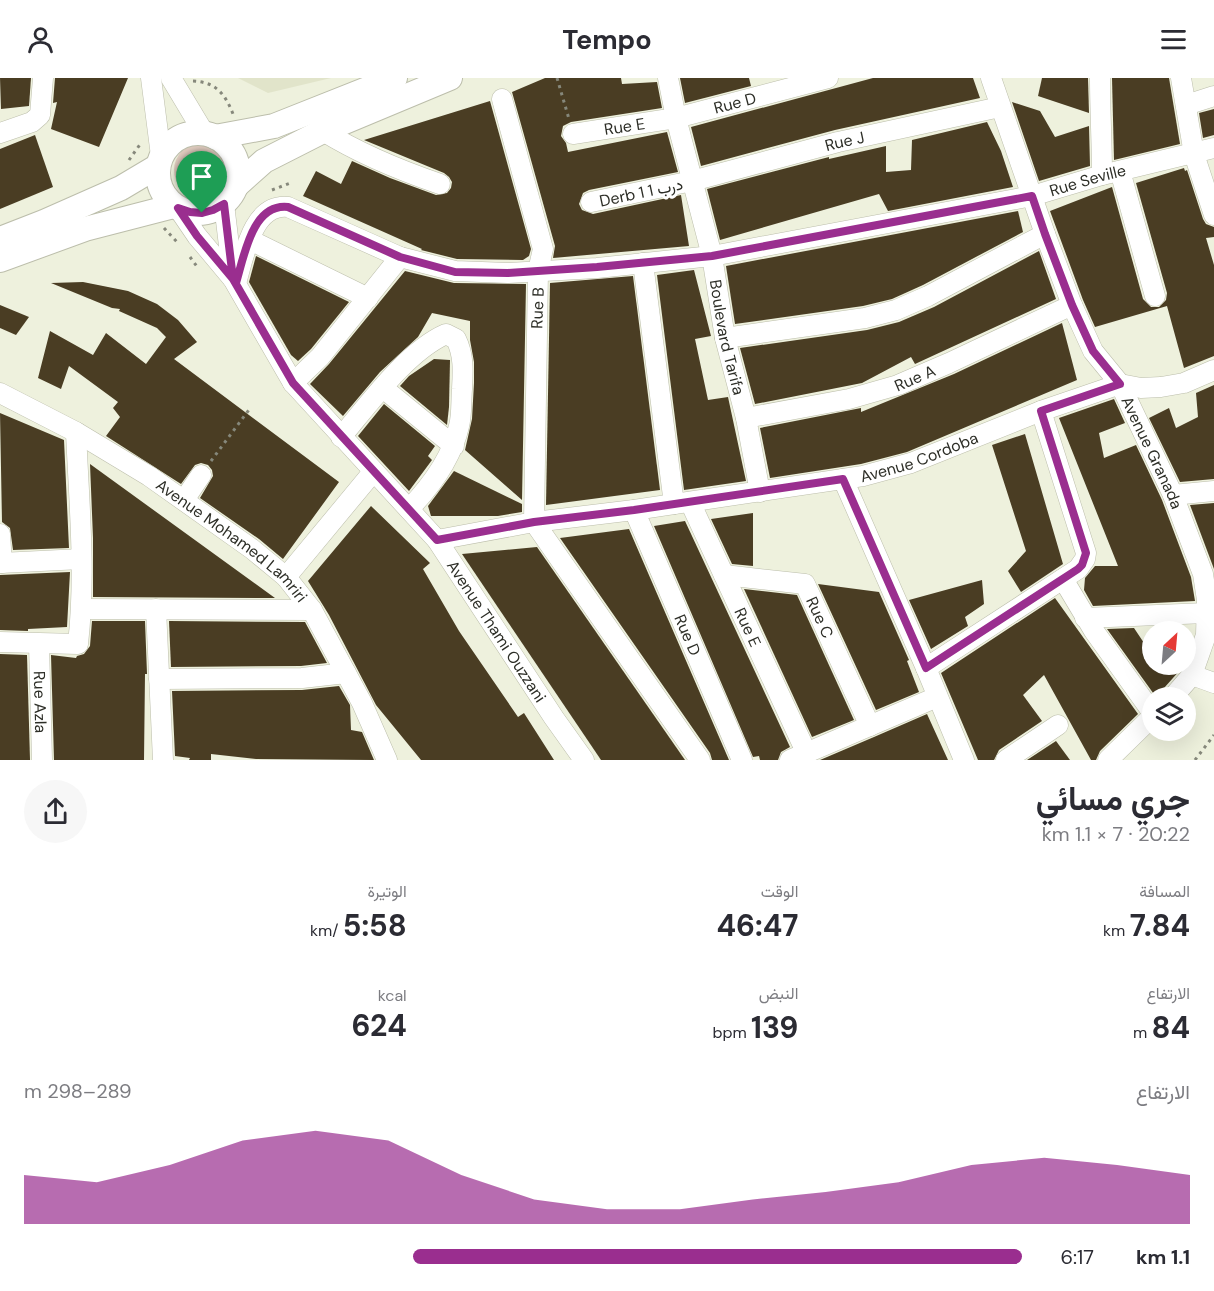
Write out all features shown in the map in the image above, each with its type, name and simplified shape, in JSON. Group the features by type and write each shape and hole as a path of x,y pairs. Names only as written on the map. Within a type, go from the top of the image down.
{"main road":[{"path":"395,78 274,126 210,135 191,133 179,137 169,145 160,161 158,180 163,193 176,207 190,212 202,213 213,210 264,161 323,131 450,78"},
{"path":"210,135 225,143 237,163 238,174 230,195"},
{"path":"0,239 104,196 160,161"},
{"path":"0,260 85,229 176,207"}],"street":[{"path":"0,133 32,122 40,115 43,78"},
{"path":"151,78 160,161"},
{"path":"171,78 210,135"},
{"name":"Boulevard Tarifa","path":"668,78 676,118 712,256 725,338 746,418 760,492"},
{"name":"Rue D","path":"676,118 823,78"},
{"name":"Avenue Granada","path":"991,78 1072,305 1093,351 1120,384 1173,495 1203,574 1210,636 1196,666"},
{"path":"1100,78 1102,140 1111,173 1155,296"},
{"path":"1181,78 1194,153 1214,216"},
{"path":"1186,105 1214,96"},
{"name":"Rue B","path":"502,99 543,249 538,271 534,522"},
{"name":"Rue J","path":"692,182 838,142 1000,107"},
{"name":"Rue E","path":"573,134 676,118"},
{"path":"323,131 351,148 401,171 440,184"},
{"name":"Rue Seville","path":"235,281 250,240 263,214 280,206 288,207 400,257 455,272 538,271 712,256 1032,196 1111,173 1214,148"},
{"name":"Derb 1 درب 1","path":"591,202 692,182"},
{"name":"Avenue Thami Ouzzani","path":"230,195 235,281"},
{"name":"Avenue Thami Ouzzani","path":"176,207 235,281 293,383 437,540 576,758"},
{"path":"725,338 865,318 896,310 928,296 1045,234"},
{"path":"250,240 368,298"},
{"path":"293,383 320,357 400,257"},
{"name":"Rue E","path":"643,263 682,503 724,575 798,757"},
{"name":"Rue A","path":"746,418 849,399 898,385 1072,305"},
{"path":"341,437 383,387 432,341 446,334 452,336 459,345 463,367 460,424 454,446 437,475 409,509"},
{"name":"Avenue Cordoba","path":"437,540 534,522 634,510 843,479 912,463 1041,411 1120,384 1161,387 1184,383 1214,370"},
{"path":"383,387 454,446"},
{"name":"Avenue Mohamed Lamriri","path":"0,393 76,432 184,500 252,549 286,577 312,610 346,673 387,760"},
{"path":"926,668 1082,565 1086,553 1041,411"},
{"path":"0,642 78,644 82,609 76,432"},
{"path":"286,577 373,472"},
{"path":"184,500 201,475"},
{"path":"843,479 964,760"},
{"path":"1173,495 1214,491"},
{"name":"Rue D","path":"634,510 742,760"},
{"path":"534,522 700,760"},
{"path":"0,534 1,563 81,559"},
{"path":"1070,574 1085,618 1142,698"},
{"name":"Rue C","path":"724,575 806,584 870,726"},
{"path":"82,609 312,610"},
{"path":"156,609 163,760"},
{"path":"1085,618 1206,613"},
{"name":"Rue Azla","path":"39,644 42,760"},
{"path":"159,679 302,678 346,673"},
{"path":"1192,675 1214,683"},
{"name":"Avenue Granada","path":"1182,687 1192,675"},
{"path":"798,757 937,697"},
{"path":"1006,760 1058,725"},
{"path":"1108,760 1142,727"}],"path":[{"path":"557,78 573,134"},
{"path":"201,475 251,406"},
{"path":"1195,760 1214,735"}],"shaded area":[{"path":"238,78 331,78 268,93"},
{"path":"195,144 205,144 219,151 226,170 219,189 205,196 195,196 185,192 178,185 174,175 174,165 178,155 185,148"}],"building":[{"path":"0,78 31,78 29,106 1,109"},
{"path":"55,78 128,78 99,147 51,129 57,102 53,103"},
{"path":"545,78 621,78 622,84 657,82 662,108 571,122 563,126 561,136 568,152 667,132 678,172 589,190 583,193 579,204 582,210 593,214 681,195 689,246 553,258 555,246 512,92"},
{"path":"680,78 749,78 751,86 685,103"},
{"path":"873,78 973,78 980,98 835,130 701,166 691,127"},
{"path":"1042,78 1088,78 1089,113 1038,96"},
{"path":"1112,78 1169,78 1180,144 1114,160"},
{"path":"490,101 531,249 529,256 523,260 457,259 421,250 303,196 316,171 341,184 352,161 436,195 447,193 452,182 444,173 364,140"},
{"path":"1012,102 1040,111 1055,137 1089,126 1090,166 1039,181"},
{"path":"1214,109 1214,135 1203,138 1199,113"},
{"path":"987,122 1001,151 1013,187 888,211 879,194 720,240 707,189 829,157 829,159 886,146 886,172 911,170 912,140"},
{"path":"35,135 53,187 0,209 0,149"},
{"path":"1184,168 1185,171 1187,170 1203,219 1206,224 1214,227 1214,237 1206,238 1214,265 1214,356 1184,368 1167,306 1095,327 1050,211 1112,187 1143,299 1151,307 1159,307 1166,300 1167,293 1136,183"},
{"path":"1018,211 1023,232 892,299 863,306 735,324 726,266"},
{"path":"1039,251 1056,299 915,364 911,357 862,383 755,404 740,348 867,330 899,322 934,307"},
{"path":"256,256 349,302 311,349 298,361 291,355 249,282"},
{"path":"694,270 711,336 695,339 708,400 728,397 746,481 684,490 657,275"},
{"path":"405,271 454,283 526,284 522,500 465,450 472,419 474,383 470,321 432,313 418,337 380,372 343,416 310,384"},
{"path":"633,276 660,490 546,505 550,283"},
{"path":"83,282 128,291 157,304 178,320 197,342 174,359 339,482 283,559 259,539 200,498 213,476 208,465 201,463 195,465 181,484 106,436 120,417 113,408 118,402 69,366 61,389 38,378 50,331 93,355 106,333 146,364 166,337 157,328 119,311 120,309 112,308 51,283"},
{"path":"0,305 29,317 16,335 0,328"},
{"path":"1062,323 1077,380 907,452 861,464 770,478 760,428 861,408 861,412 954,374"},
{"path":"434,359 450,360 447,425 400,386 409,376"},
{"path":"1214,385 1214,479 1180,482 1149,418 1169,408 1176,428 1198,417 1196,393"},
{"path":"1114,399 1125,423 1099,433 1104,458 1136,445 1162,500 1191,577 1195,601 1093,606 1084,590 1085,578 1095,566 1118,566 1059,418"},
{"path":"384,404 435,446 428,456 432,460 409,491 358,436"},
{"path":"0,413 64,440 69,548 13,550 10,528 2,522"},
{"path":"1025,434 1063,564 1021,592 1008,571 1026,551 992,445"},
{"path":"90,464 275,598 93,597"},
{"path":"454,471 522,504 522,512 498,516 431,516 428,506"},
{"path":"1214,503 1214,569 1190,505"},
{"path":"371,506 430,563 423,569 459,631 518,717 524,713 554,760 421,760 376,705 329,615 308,581"},
{"path":"753,513 753,566 732,564 711,519"},
{"path":"685,521 790,747 781,752 778,760 760,760 759,756 753,757 654,526"},
{"path":"629,529 729,760 712,760 710,753 560,538"},
{"path":"537,547 685,760 601,760 462,554"},
{"path":"70,572 67,627 28,629 28,631 0,630 0,575"},
{"path":"982,580 984,604 965,617 968,626 931,649 909,600"},
{"path":"818,584 879,592 909,660 907,661 919,692 876,710"},
{"path":"744,589 797,595 854,720 812,737"},
{"path":"1055,598 1138,714 1100,751 1096,760 1091,760 1044,675 1023,695 1042,721 999,750 994,760 978,760 941,673"},
{"path":"92,621 145,621 147,674 145,674 144,760 54,760 51,655 76,658 84,654 90,646"},
{"path":"169,621 305,622 327,663 301,666 171,667"},
{"path":"1134,628 1142,640 1142,675 1176,675 1165,687 1149,687 1107,629"},
{"path":"0,654 27,655 30,760 0,760"},
{"path":"339,686 350,705 351,730 362,732 374,760 256,759 211,754 211,760 189,760 190,758 175,756 172,691 302,690"},
{"path":"927,714 948,760 820,760 874,737"},
{"path":"1056,741 1070,760 1027,760"}],"route":[{"path":"202,213 178,208 197,236 233,279 236,283 255,228 263,214 280,206 288,207 400,257 455,272 508,273 712,256 1032,196 1072,305 1093,351 1120,384 1041,411 1086,553 1085,559 1078,569 926,668 843,479 634,510 534,522 437,540 293,383 233,279 224,204 202,213"}]}
